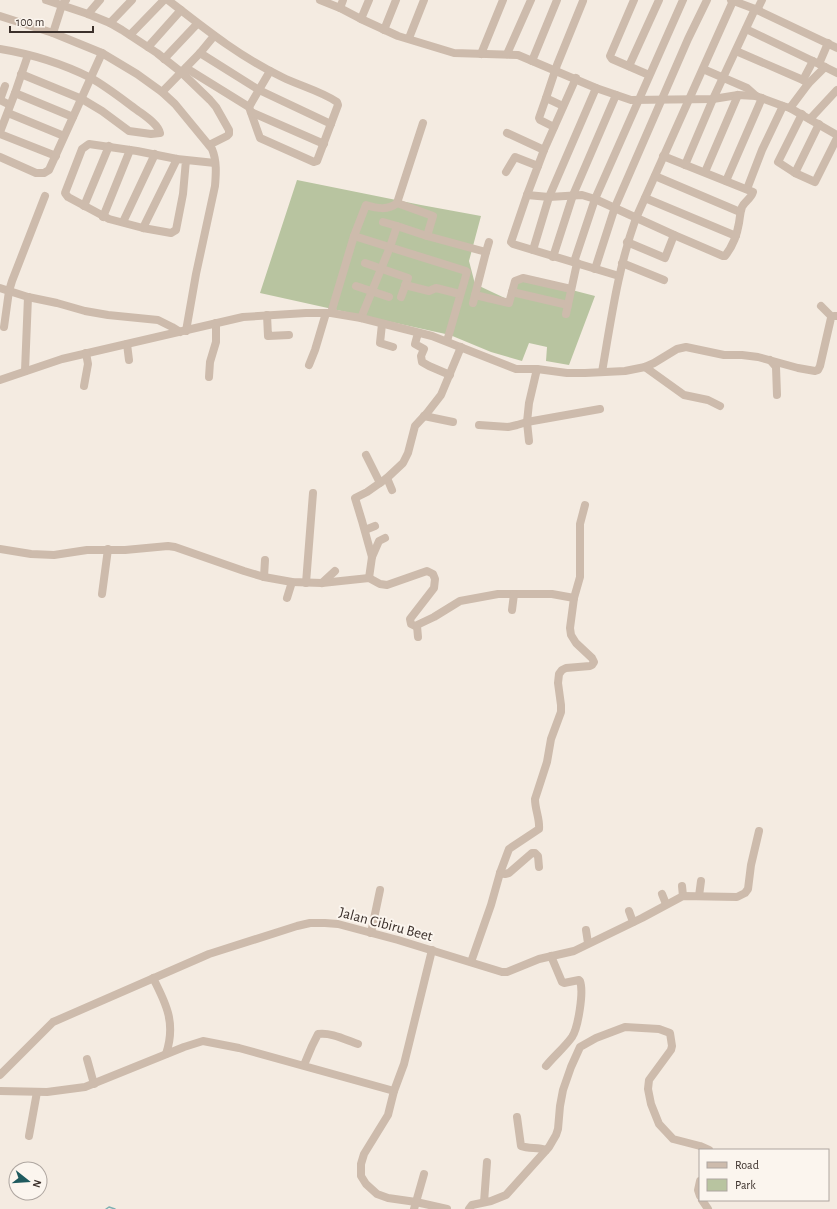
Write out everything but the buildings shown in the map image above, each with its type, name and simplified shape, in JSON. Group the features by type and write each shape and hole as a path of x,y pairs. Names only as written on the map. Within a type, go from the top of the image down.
{"street":[{"path":"46,0 64,2 110,23 164,59 250,110 324,144"},
{"path":"88,14 100,0"},
{"path":"110,23 132,0"},
{"path":"130,35 164,0"},
{"path":"168,0 214,36 270,71 337,102 338,105 317,161 315,162 260,138 250,110 270,71"},
{"path":"320,0 342,4 361,19 398,36 409,38 454,53 518,55 576,78 596,88 631,100 713,99 738,95 759,97 802,114 835,134"},
{"path":"361,19 369,0"},
{"path":"384,30 396,0"},
{"path":"409,38 424,0"},
{"path":"481,54 503,0"},
{"path":"507,54 531,0"},
{"path":"532,61 557,0"},
{"path":"634,0 610,56 612,59 649,75"},
{"path":"629,66 659,0"},
{"path":"566,314 575,263 595,199 683,0"},
{"path":"595,269 615,207 688,39 707,0"},
{"path":"685,165 713,99 746,29 762,0"},
{"path":"554,127 540,120 539,118 555,70 583,1"},
{"path":"602,372 619,276 636,218 732,1 756,10 837,48"},
{"path":"53,34 64,2"},
{"path":"148,47 181,10"},
{"path":"0,16 102,53 137,74 162,92 180,110 209,145 216,163 216,176 212,205 183,331"},
{"path":"164,59 197,24"},
{"path":"746,29 837,72"},
{"path":"162,92 200,53 214,36"},
{"path":"747,189 762,150 786,107 819,64 828,43"},
{"path":"1,51 28,55 62,66 90,78 110,90 149,119 160,130 160,133 151,134 129,131 102,111 82,99 21,74"},
{"path":"736,51 806,82"},
{"path":"0,157 40,174 49,170 102,53"},
{"path":"200,53 260,90 331,124"},
{"path":"28,55 0,133 56,156"},
{"path":"806,82 819,64"},
{"path":"703,69 747,88 759,97"},
{"path":"184,70 216,107 229,130 229,134 227,136 209,145"},
{"path":"576,78 544,150 511,242 513,244 619,276"},
{"path":"64,136 9,109 0,100 2,85 73,117"},
{"path":"534,250 549,197 596,88"},
{"path":"810,119 837,90"},
{"path":"553,256 573,195 616,95"},
{"path":"705,172 738,95"},
{"path":"726,181 759,97"},
{"path":"546,98 563,106"},
{"path":"802,114 778,162 795,173 815,182 835,134 837,124"},
{"path":"309,365 329,313 354,236 366,205 376,208 384,208 393,207 397,203 423,123"},
{"path":"795,173 819,124"},
{"path":"507,133 544,150"},
{"path":"186,160 183,194 176,230 174,233 143,228 104,217 68,197 65,193 82,149 89,144 109,146 177,159 216,163"},
{"path":"84,206 109,146"},
{"path":"104,217 130,150"},
{"path":"123,222 155,154"},
{"path":"527,195 549,197 582,195 615,207 674,236 724,256 726,255 736,236 740,212 745,203 750,199 753,192 663,156"},
{"path":"506,172 514,157 538,166"},
{"path":"143,228 177,159"},
{"path":"654,176 740,212"},
{"path":"4,327 9,291 45,196"},
{"path":"645,198 736,236"},
{"path":"397,203 433,216 427,236"},
{"path":"383,222 486,252"},
{"path":"361,318 397,226"},
{"path":"354,236 466,271 447,341"},
{"path":"628,242 665,258 674,236"},
{"path":"474,297 489,242"},
{"path":"365,263 408,278 401,297"},
{"path":"622,263 664,280"},
{"path":"405,285 430,291 436,288 461,292 474,297 509,303 515,281 523,278 571,289"},
{"path":"356,286 389,297"},
{"path":"0,288 28,297 108,315 158,320 183,331"},
{"path":"512,292 568,305"},
{"path":"25,371 28,297"},
{"path":"0,380 46,364 86,353 242,317 329,313 361,318 432,336 516,369 537,369 567,373 625,370 645,367 681,347 689,347 707,352 758,357 815,371 818,370 821,364 825,344 835,316 821,306"},
{"path":"267,315 268,336 289,335"},
{"path":"209,377 210,362 216,342 216,323"},
{"path":"382,324 380,343 392,347"},
{"path":"418,333 415,344 424,349 421,356 422,362 450,375"},
{"path":"127,344 129,360"},
{"path":"372,557 355,498 383,481 403,463 408,453 415,426 441,395 462,348"},
{"path":"84,386 88,364 86,353"},
{"path":"770,360 776,367 777,395"},
{"path":"645,367 684,395 708,400 720,406"},
{"path":"529,441 527,422 529,403 537,369"},
{"path":"479,425 508,427 527,422 600,409"},
{"path":"424,416 453,422"},
{"path":"366,455 383,481 392,490"},
{"path":"306,583 313,493"},
{"path":"471,962 509,849 539,829 535,799 547,762 551,739 561,712 558,683 559,674 566,668 590,666 594,662 592,658 576,643 571,635 570,628 574,598 580,577 580,524 585,505"},
{"path":"365,530 375,526"},
{"path":"369,578 372,557 379,541 385,538"},
{"path":"0,549 31,554 54,555 87,550 125,550 160,546 175,547 264,577 306,583 322,583 369,578 380,584 386,585 427,571 433,574 436,579 434,588 410,619 411,624 414,626 417,626 443,612 460,601 498,594 552,594 574,598"},
{"path":"102,594 108,549"},
{"path":"264,577 265,560"},
{"path":"322,583 335,571"},
{"path":"287,598 292,582"},
{"path":"512,610 514,594"},
{"path":"417,626 418,637"},
{"name":"Jalan Cibiru Beet","path":"0,1075 53,1022 209,954 310,923 338,924 505,972 551,956 574,951 683,896 737,897 745,894 748,889 751,865 759,832"},
{"path":"500,872 505,874 509,872 532,853 535,853 538,856 539,867"},
{"path":"699,896 701,881"},
{"path":"682,886 683,896"},
{"path":"371,933 380,890"},
{"path":"662,894 666,904"},
{"path":"629,911 632,922"},
{"path":"586,930 588,943"},
{"path":"432,950 404,1064 394,1091 388,1115 364,1154 361,1164 361,1176 366,1184 377,1194 415,1206 447,1209"},
{"path":"546,1066 572,1037 582,996 581,983 579,980 564,983 562,982 551,956"},
{"path":"153,978 169,1014 171,1028 169,1045 166,1054"},
{"path":"580,1047 596,1038 626,1027 659,1029 670,1033 672,1046 671,1050 649,1080 648,1089 651,1104 659,1124 673,1139 707,1149"},
{"path":"469,1209 472,1205 491,1201 506,1195 549,1147 558,1129 563,1090 580,1047 579,1036 574,1031"},
{"path":"304,1065 318,1034 321,1033 332,1035 358,1044"},
{"path":"0,1091 48,1092 85,1087 184,1047 203,1042 239,1048 394,1091"},
{"path":"88,1059 94,1084"},
{"path":"29,1136 37,1092"},
{"path":"517,1117 521,1146 546,1150"},
{"path":"484,1202 487,1162"},
{"path":"415,1206 424,1174"}],"green space":[{"path":"297,180 481,216 469,261 475,284 509,300 518,276 595,296 569,365 546,361 547,347 529,343 522,361 491,352 450,335 260,293"}],"waterway":[{"path":"106,1209 109,1207 115,1209"}]}
